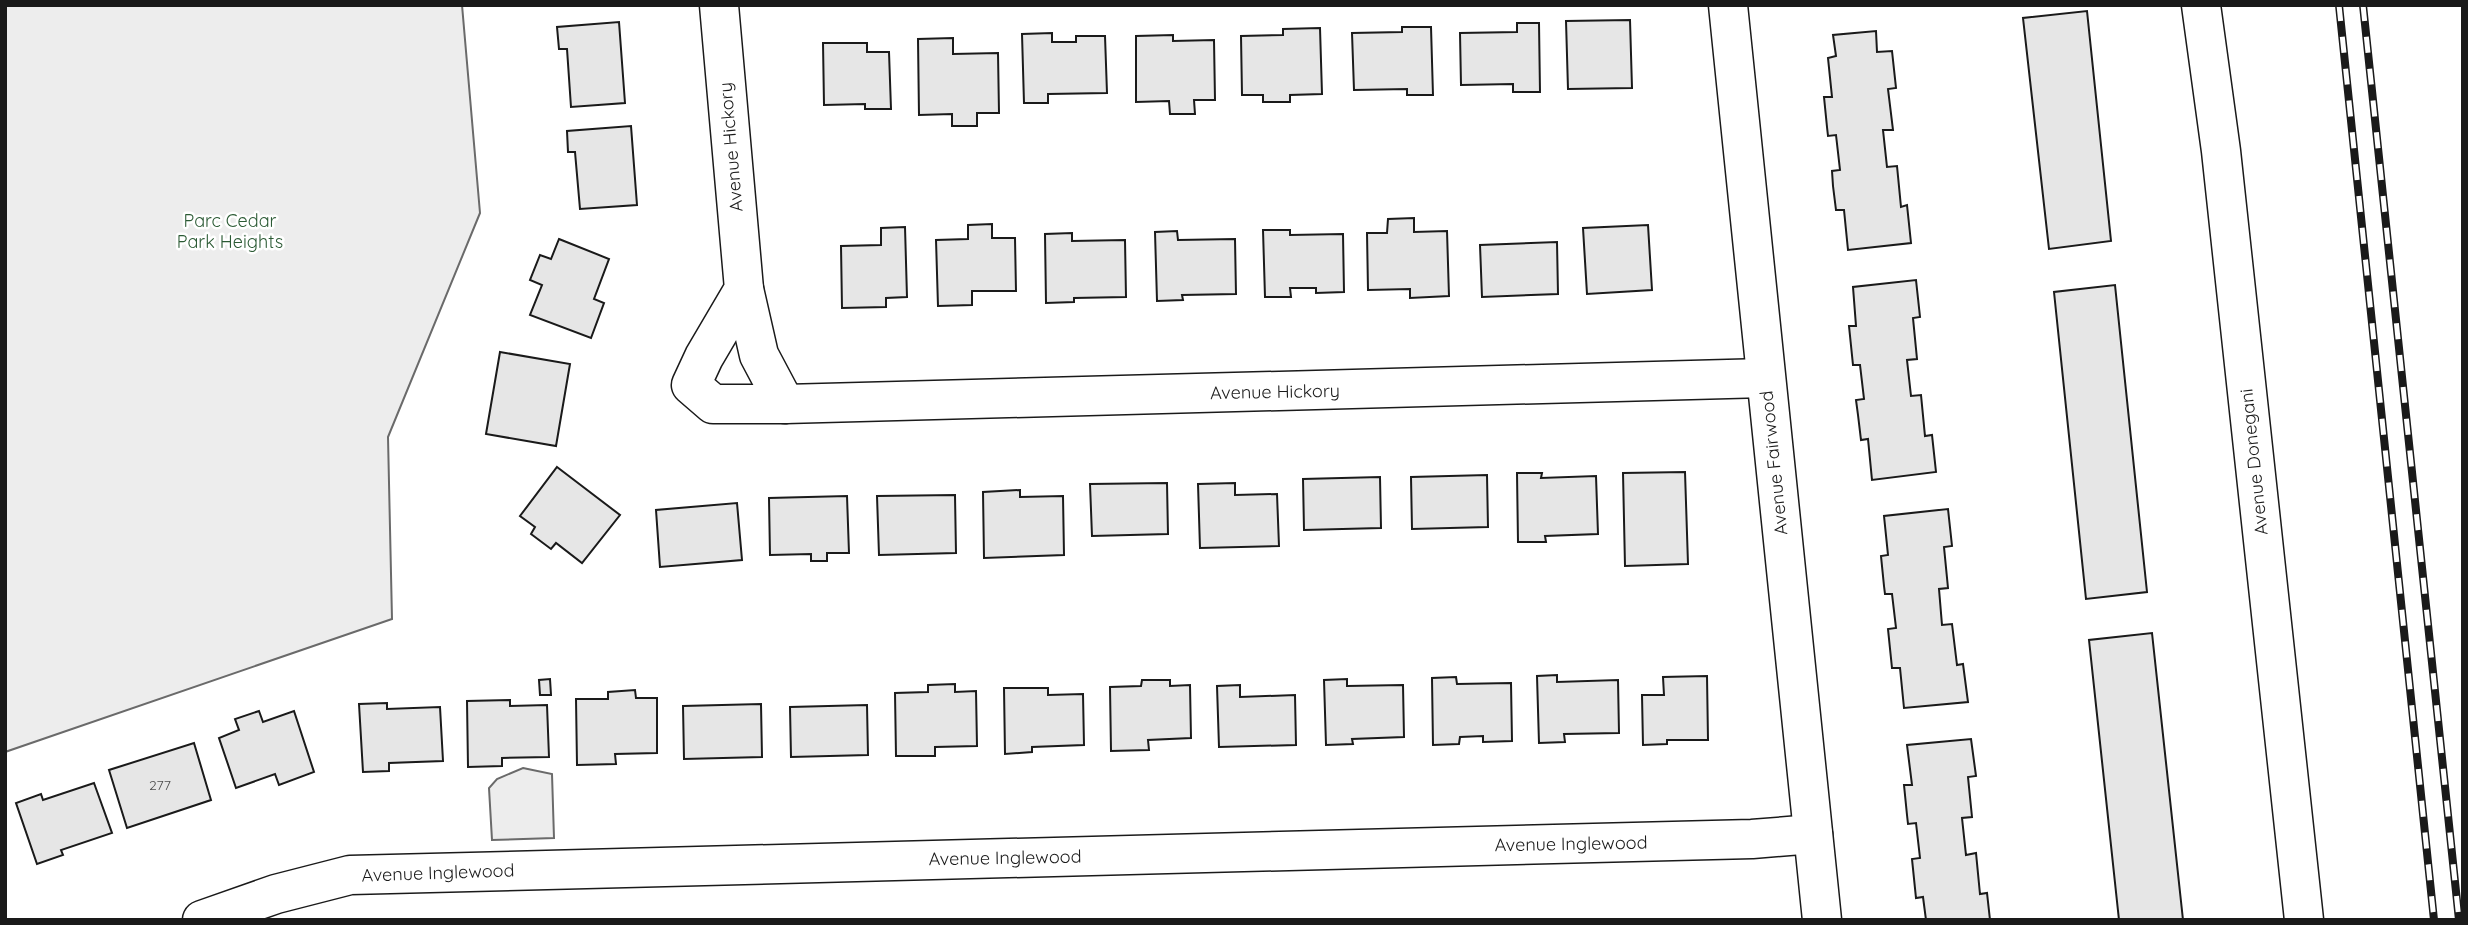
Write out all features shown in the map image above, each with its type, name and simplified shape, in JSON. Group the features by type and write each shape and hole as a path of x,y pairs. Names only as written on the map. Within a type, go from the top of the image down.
{"street":[{"name":"Avenue Hickory","path":"719,5 744,289 759,355 785,404"},
{"name":"Avenue Fairwood","path":"1728,5 1822,920"},
{"name":"Avenue Donegani","path":"2201,5 2221,151 2304,920"},
{"name":"Avenue Hickory","path":"744,289 704,357 691,385 713,404 1765,378"},
{"name":"Avenue Inglewood","path":"202,920 276,894 350,875 1752,839 1814,834"}],"green space":[{"name":"Parc Cedar Park Heights","path":"5,5 462,5 480,213 388,437 392,619 5,752"},
{"path":"523,768 552,774 554,838 492,840 489,788 497,779"}],"building":[{"path":"2087,11 2111,241 2049,249 2023,18"},
{"path":"1630,20 1632,88 1568,89 1566,21"},
{"path":"619,22 625,103 571,107 567,49 559,49 557,27"},
{"path":"1517,23 1539,23 1540,92 1513,92 1513,84 1461,85 1460,33 1517,32"},
{"path":"1402,27 1431,27 1433,95 1407,95 1407,89 1354,90 1352,33 1402,32"},
{"path":"1320,28 1322,94 1290,95 1290,102 1263,102 1263,95 1242,95 1241,36 1283,35 1283,29"},
{"path":"1876,31 1877,52 1892,51 1896,88 1888,89 1893,130 1883,130 1887,167 1897,166 1901,207 1907,205 1911,243 1848,250 1844,210 1836,210 1833,186 1832,171 1840,170 1836,135 1828,136 1827,127 1824,97 1832,97 1828,58 1836,56 1833,35"},
{"path":"1052,33 1052,42 1076,42 1076,36 1105,36 1107,93 1048,94 1048,103 1024,103 1022,34"},
{"path":"1173,35 1173,41 1214,40 1215,100 1194,100 1195,114 1170,114 1169,101 1136,102 1136,36"},
{"path":"953,38 953,54 998,53 999,113 977,113 977,126 952,126 952,114 919,115 918,39"},
{"path":"823,43 867,43 867,52 889,52 891,109 865,109 865,104 824,105"},
{"path":"631,126 637,205 580,209 575,152 568,152 567,131"},
{"path":"1414,218 1414,232 1447,231 1449,296 1410,298 1410,289 1368,290 1367,233 1387,233 1388,219"},
{"path":"992,224 992,238 1015,238 1016,291 972,291 972,305 938,306 936,240 968,239 968,225"},
{"path":"1648,225 1652,290 1587,294 1583,228"},
{"path":"905,227 907,297 886,298 886,307 842,308 841,246 881,245 881,228"},
{"path":"1263,230 1290,230 1290,235 1343,234 1344,292 1316,293 1316,288 1290,288 1291,297 1265,297"},
{"path":"1177,231 1178,240 1235,239 1236,294 1182,295 1183,300 1157,301 1155,232"},
{"path":"1072,233 1072,241 1125,240 1126,297 1074,298 1074,302 1046,303 1045,234"},
{"path":"559,239 609,259 594,299 604,303 591,338 530,315 542,285 530,280 540,255 551,259"},
{"path":"1557,242 1558,294 1482,297 1480,245"},
{"path":"1916,280 1920,317 1913,318 1917,359 1907,360 1911,396 1921,395 1925,436 1932,435 1936,472 1872,480 1868,439 1861,440 1856,400 1864,399 1860,365 1853,365 1849,326 1856,326 1853,287"},
{"path":"2115,285 2147,592 2086,599 2054,292"},
{"path":"500,352 570,364 556,446 486,434"},
{"path":"557,467 620,515 582,563 556,543 551,549 531,534 535,527 520,516"},
{"path":"1685,472 1688,564 1625,566 1623,473"},
{"path":"1517,473 1542,473 1541,478 1596,476 1598,534 1545,536 1546,542 1518,542"},
{"path":"1487,475 1488,527 1412,529 1411,477"},
{"path":"1380,477 1381,528 1304,530 1303,479"},
{"path":"1167,483 1168,534 1092,536 1090,484"},
{"path":"1235,483 1235,495 1277,494 1279,546 1200,548 1198,484"},
{"path":"1020,490 1020,497 1063,496 1064,555 984,558 983,492"},
{"path":"955,495 956,553 879,555 877,496"},
{"path":"847,496 849,553 827,553 827,561 811,561 811,554 770,555 769,498"},
{"path":"737,503 742,560 660,567 656,510"},
{"path":"1948,509 1952,546 1944,547 1948,588 1939,589 1942,625 1952,624 1957,665 1963,664 1968,702 1904,708 1900,668 1892,668 1888,629 1896,628 1892,594 1885,594 1884,586 1881,556 1888,555 1884,516"},
{"path":"2152,633 2183,920 2119,920 2089,640"},
{"path":"1557,675 1557,682 1618,680 1619,733 1564,734 1565,742 1539,743 1537,676"},
{"path":"1707,676 1708,740 1667,740 1667,744 1643,745 1642,695 1664,695 1663,677"},
{"path":"1456,677 1457,684 1511,683 1512,741 1483,742 1483,736 1460,737 1459,744 1433,745 1432,678"},
{"path":"550,679 551,695 540,695 539,680"},
{"path":"1347,679 1347,686 1403,685 1404,737 1352,739 1353,744 1326,745 1324,680"},
{"path":"1142,680 1170,680 1170,686 1190,685 1191,738 1148,740 1149,750 1111,751 1110,687 1141,686"},
{"path":"955,684 955,692 976,691 977,746 935,747 935,756 896,756 895,693 928,692 928,685"},
{"path":"1240,685 1240,697 1295,695 1296,745 1219,747 1217,686"},
{"path":"1004,688 1048,688 1048,695 1083,694 1084,745 1032,747 1032,752 1005,754"},
{"path":"635,690 636,698 657,698 657,753 615,754 616,764 577,765 576,699 608,699 608,692"},
{"path":"510,700 510,706 547,705 549,757 502,758 502,766 468,767 467,701"},
{"path":"387,703 387,709 440,707 443,761 389,763 389,771 363,772 359,704"},
{"path":"761,704 762,757 684,759 683,706"},
{"path":"867,705 868,755 791,757 790,707"},
{"path":"259,711 263,722 294,711 314,772 279,785 275,774 236,788 219,738 239,730 235,719"},
{"path":"1971,739 1976,776 1968,777 1972,817 1962,818 1966,855 1976,853 1980,894 1987,893 1990,920 1926,920 1923,897 1916,898 1912,859 1920,858 1916,823 1908,824 1904,785 1912,785 1907,745"},
{"path":"194,743 211,800 127,828 109,770"},
{"path":"94,783 112,833 61,850 63,855 37,864 16,803 41,794 43,800"}],"railway":[{"path":"2339,5 2434,920"},
{"path":"2363,5 2459,920"}]}
